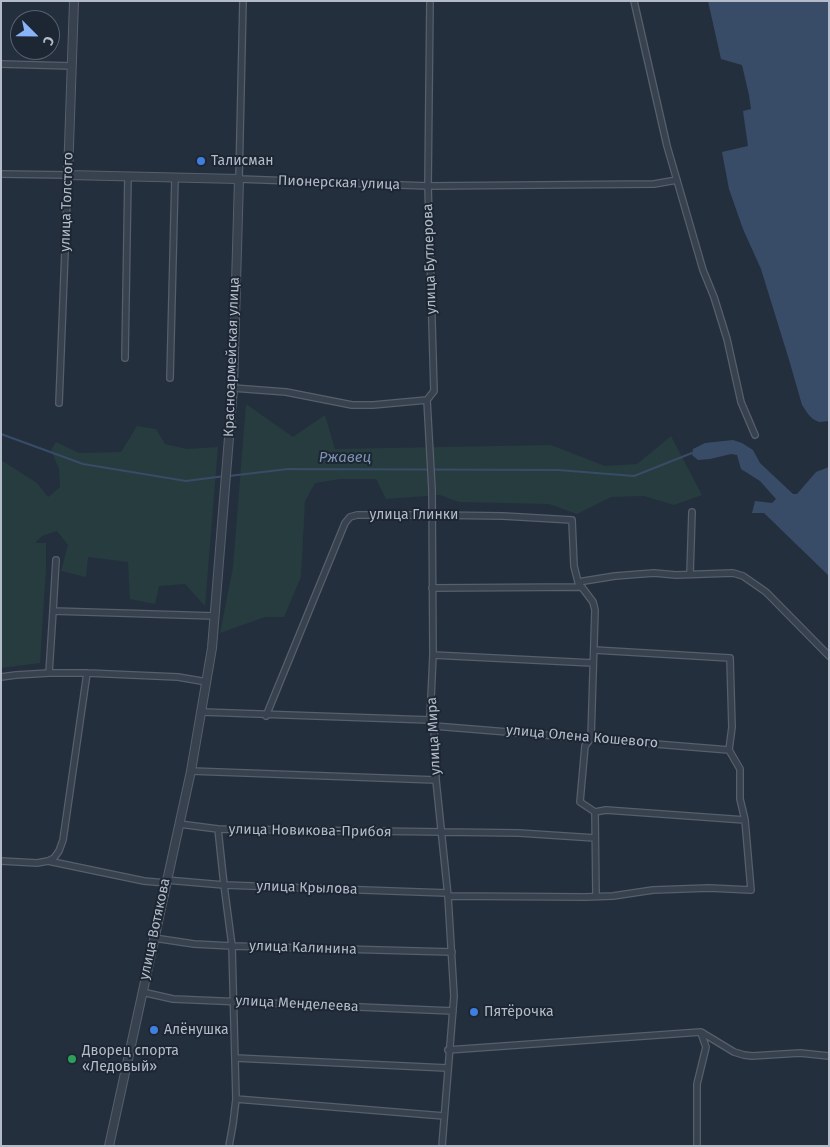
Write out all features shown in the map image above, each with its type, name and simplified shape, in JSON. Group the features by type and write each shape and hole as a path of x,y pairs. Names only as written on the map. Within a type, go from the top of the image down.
{"street":[{"name":"улица Толстого","path":"59,403 74,1"},
{"name":"Красноармейская улица","path":"202,712 215,616 233,388 244,1"},
{"name":"улица Бутлерова","path":"430,1 428,186 434,391 427,400 432,515"},
{"path":"634,1 667,146 703,270 714,297 727,339 741,402 754,434"},
{"path":"1,64 72,66"},
{"name":"Пионерская улица","path":"1,174 239,179 428,186 654,184 677,180"},
{"path":"125,358 128,176"},
{"path":"170,378 175,178"},
{"path":"233,388 286,392 352,405 427,400"},
{"path":"690,574 692,512"},
{"name":"улица Глинки","path":"266,716 345,523 350,517 357,515 432,515 503,516 572,520 574,566 579,585"},
{"name":"улица Мира","path":"432,515 432,723 452,952 454,996 448,1050 442,1146"},
{"path":"49,673 56,560"},
{"path":"432,588 579,585 616,576 654,573 664,575 733,573 743,576 766,592 829,656"},
{"path":"579,585 593,602 594,650 591,738 584,746 580,802 595,812 606,810 745,820"},
{"path":"54,611 215,616"},
{"path":"447,895 596,896 653,890 709,888 751,890 745,820 740,799 740,769 729,750 732,727 730,658 594,650"},
{"path":"433,655 593,663"},
{"path":"1,677 49,673 87,673 178,677 207,682"},
{"path":"51,860 59,851 63,840 87,673"},
{"name":"улица Олена Кошевого","path":"202,712 432,723 729,750"},
{"name":"улица Вотякова","path":"109,1146 191,771 202,712"},
{"path":"191,771 436,780"},
{"path":"595,812 596,896"},
{"name":"улица Новикова-Прибоя","path":"179,824 218,829 519,833 595,838"},
{"path":"218,829 232,946 236,1099 234,1124 229,1146"},
{"name":"улица Крылова","path":"1,861 37,863 51,860 144,881 447,895"},
{"name":"улица Калинина","path":"154,938 194,944 232,946 452,952"},
{"name":"улица Менделеева","path":"142,992 172,999 453,1011"},
{"path":"697,1146 697,1084 706,1047 701,1032"},
{"path":"448,1050 701,1032 734,1052 744,1055 800,1053 829,1056"},
{"path":"235,1058 447,1068"},
{"path":"236,1099 444,1116"}],"green space":[{"path":"246,404 293,437 325,415 335,449 551,445 605,466 637,464 671,436 702,495 674,505 644,496 611,497 577,514 549,504 459,502 440,495 386,499 376,479 340,479 315,483 305,501 301,577 284,617 265,617 220,633 233,567"},
{"path":"137,426 156,429 165,444 187,449 218,447 205,606 185,584 159,586 155,604 130,599 128,562 88,557 86,577 61,571 68,545 57,531 42,536 35,543 46,543 40,663 1,668 1,460 37,483 48,497 60,487 59,469 51,450 56,442 79,453 121,452"}],"water":[{"path":"708,1 829,1 829,421 819,422 813,419 802,405 761,269 743,229 729,189 722,152 748,146 743,111 751,109 742,65 721,59"},
{"path":"733,440 753,450 760,463 793,494 797,494 816,472 829,467 829,576 764,513 752,513 755,501 772,503 776,499 760,481 741,469 737,455 731,454 698,460 692,455 693,449 705,443"}],"waterway":[{"name":"Ржавец","path":"1,434 83,464 186,481 225,476"},
{"name":"Ржавец","path":"229,476 288,469 558,470 634,476 692,453"}],"place":[{"name":"Талисман","path":"201,161"},
{"name":"Пятёрочка","path":"474,1012"},
{"name":"Алёнушка","path":"154,1030"},
{"name":"Дворец спорта «Ледовый»","path":"72,1059"}]}
